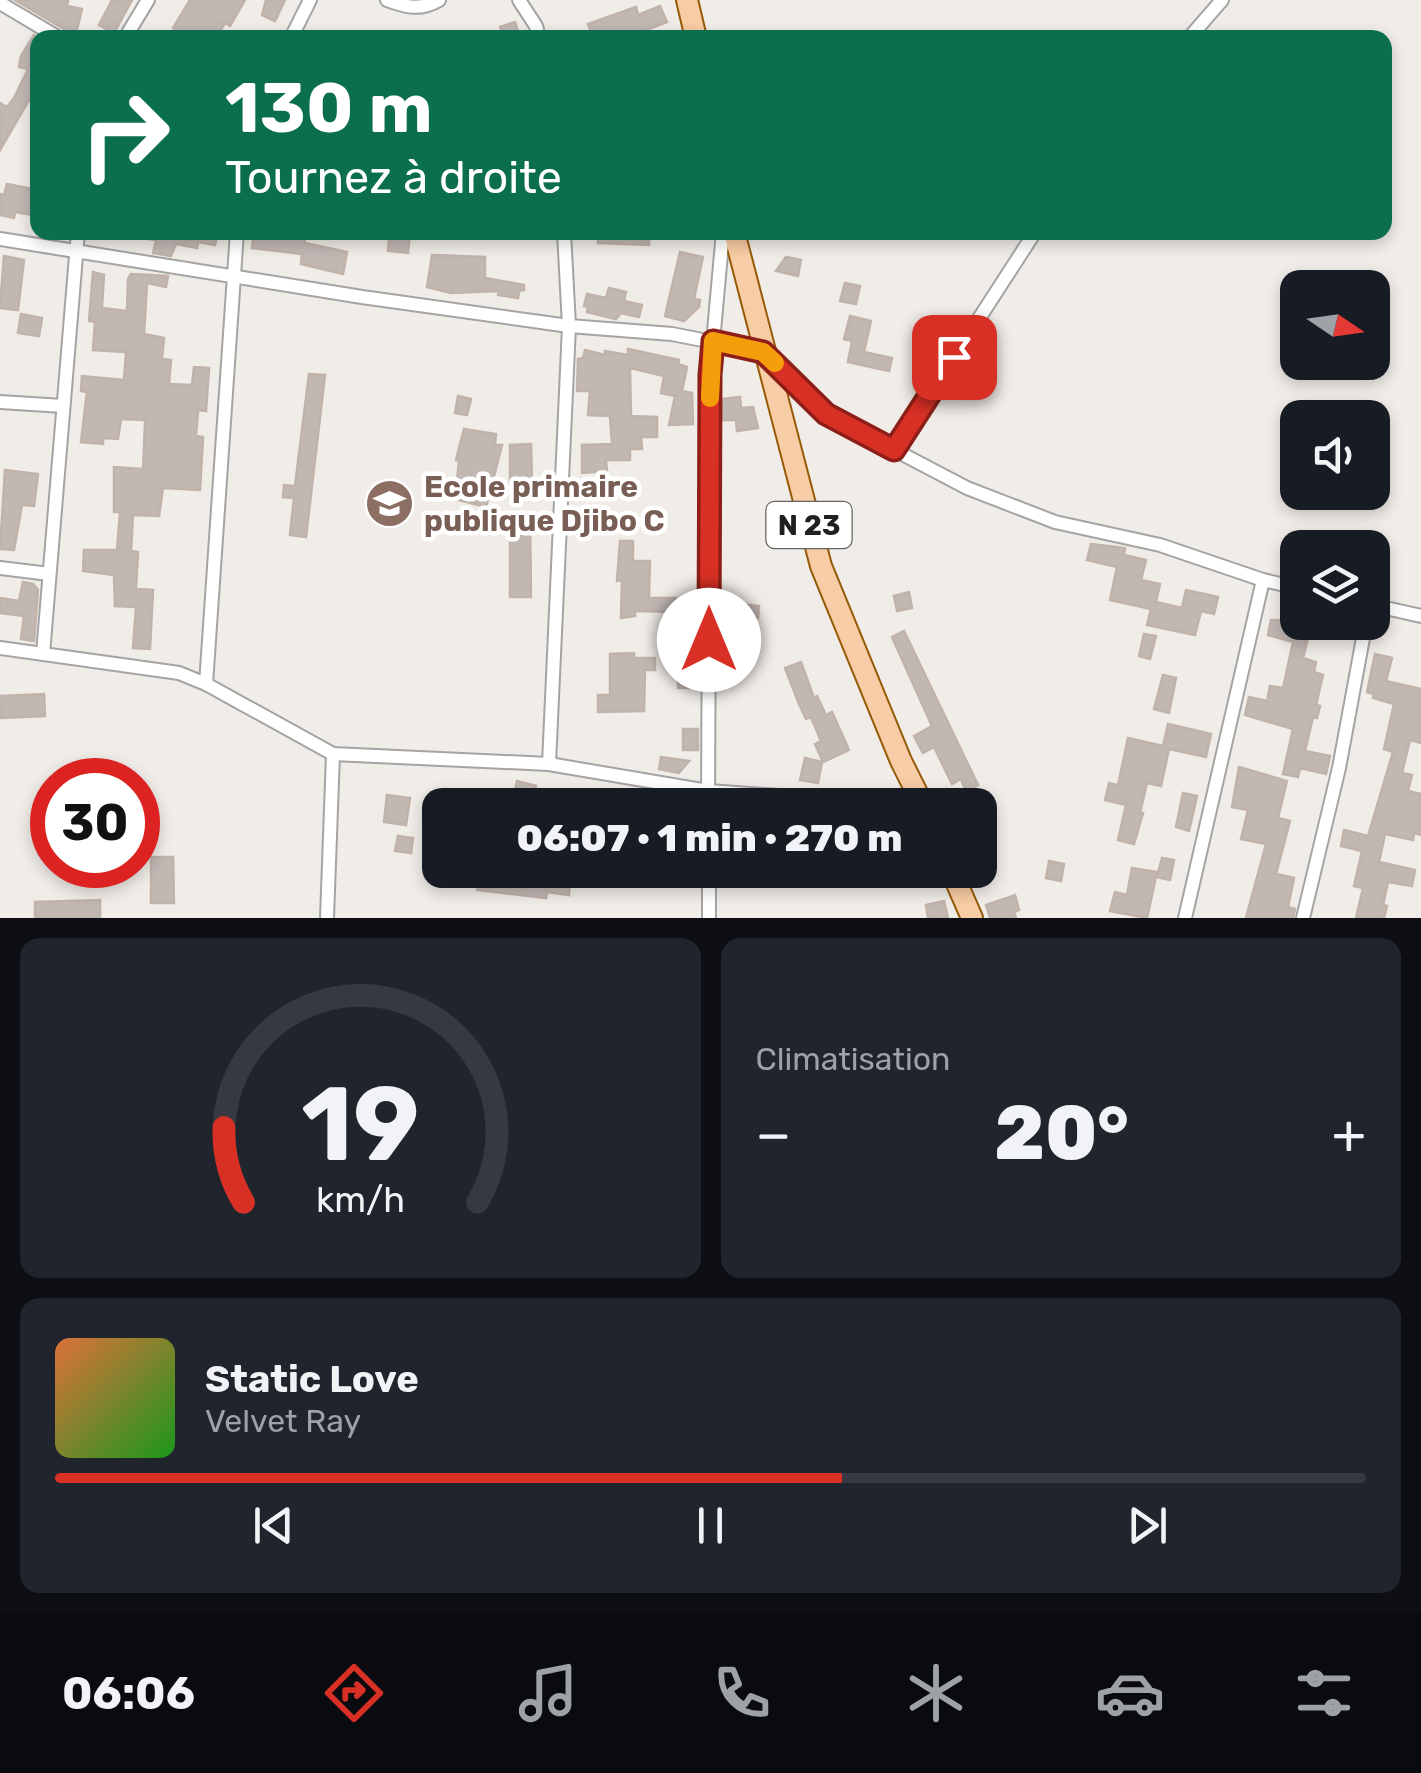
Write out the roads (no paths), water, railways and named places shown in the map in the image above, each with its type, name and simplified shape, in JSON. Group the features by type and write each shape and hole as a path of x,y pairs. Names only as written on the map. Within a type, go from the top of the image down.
{"main road":[{"path":"687,0 694,30"},
{"name":"N 23","path":"736,240 820,566 915,788"},
{"path":"960,888 972,918"}],"street":[{"path":"131,30 148,0"},
{"path":"296,30 310,0"},
{"path":"387,0 408,8 439,0"},
{"path":"520,0 537,30"},
{"path":"1197,30 1222,0"},
{"path":"0,3 46,30"},
{"path":"0,239 569,326 713,341 763,352 826,414 968,488 1055,522 1160,545 1280,584"},
{"path":"43,654 77,240"},
{"path":"206,684 237,240"},
{"path":"549,764 569,326 564,240"},
{"path":"708,788 710,375 722,240"},
{"path":"894,450 1030,240"},
{"path":"0,402 63,406"},
{"path":"0,568 49,574"},
{"path":"1185,918 1263,580"},
{"path":"1390,609 1421,616"},
{"path":"1303,918 1339,768 1363,640"},
{"path":"0,648 179,673 334,754 549,764 661,788"},
{"path":"327,918 334,754"},
{"path":"709,888 710,918"}],"place":[{"name":"Ecole primaire publique Djibo C","path":"389,504"}]}
